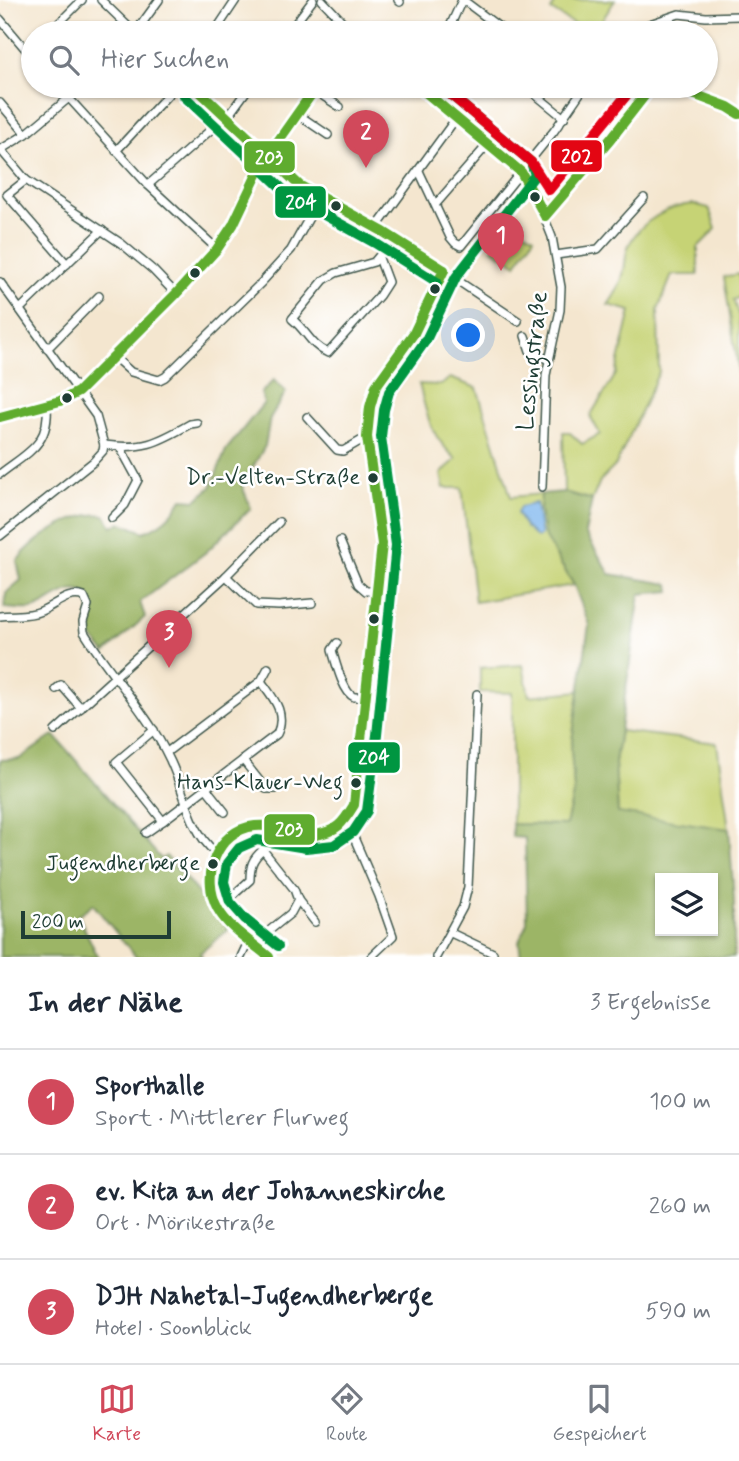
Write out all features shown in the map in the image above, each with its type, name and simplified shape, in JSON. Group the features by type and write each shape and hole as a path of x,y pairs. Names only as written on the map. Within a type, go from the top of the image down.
{"street":[{"path":"61,21 82,0"},
{"path":"101,0 123,21"},
{"path":"144,21 159,0"},
{"path":"222,21 236,0"},
{"path":"297,21 313,0"},
{"path":"322,0 342,21"},
{"path":"453,21 462,0 491,21"},
{"path":"658,21 679,14 739,16"},
{"path":"0,19 21,41"},
{"path":"116,150 165,98"},
{"path":"207,98 299,185 394,238 518,321"},
{"path":"148,185 226,116 240,98"},
{"path":"0,417 47,405 78,392 176,294 217,249 233,225 253,180 309,98"},
{"path":"329,98 340,107"},
{"name":"Lessingstraße","path":"433,98 521,172 545,216 561,281 559,310 546,374 542,487"},
{"path":"540,98 564,118"},
{"path":"419,171 450,237 461,246 577,98"},
{"path":"545,216 643,98"},
{"path":"704,98 739,114"},
{"path":"176,294 153,270 102,230 26,180 0,150 26,134 69,99 148,185 217,249"},
{"path":"0,103 26,134"},
{"path":"297,114 328,135"},
{"path":"376,228 457,117"},
{"path":"436,204 488,144"},
{"path":"26,180 7,195 67,264"},
{"path":"113,356 131,372 159,380 165,377 291,250 320,198"},
{"path":"556,256 598,249 644,198"},
{"path":"20,309 102,230"},
{"path":"379,258 388,282 379,296 328,353 315,347 300,325 292,319 329,276 374,262 394,238"},
{"path":"372,957 393,936 355,839 350,815 357,783 382,544 367,437 370,407 376,386 414,334 444,270"},
{"path":"0,282 96,416 104,444 103,451 93,462 0,536"},
{"path":"47,349 99,296"},
{"path":"525,336 530,351 549,360"},
{"path":"0,474 41,440 48,423 47,405"},
{"path":"307,417 337,450 342,451 367,437"},
{"path":"104,444 120,447 148,446 197,423"},
{"path":"112,518 125,505 138,480 120,447"},
{"path":"55,732 226,576 279,522"},
{"path":"340,541 358,584 366,591 378,592"},
{"path":"226,576 256,605 312,603"},
{"path":"0,616 34,614 70,596 81,596 87,600 84,632 154,730 167,752 198,833 215,852"},
{"path":"337,643 332,650 338,671 349,693 354,697 365,697"},
{"path":"167,752 261,681 268,668"},
{"path":"146,833 277,734 281,726 281,708 261,681"},
{"path":"56,689 61,685 81,708"},
{"path":"436,957 463,907 468,887 477,694"},
{"path":"154,730 116,762 163,821"},
{"path":"243,760 266,789 276,789"},
{"path":"205,788 225,812"},
{"path":"269,957 218,909 210,884 215,852 230,836 243,828 258,825 314,835 323,834 342,825 350,815"},
{"path":"218,909 250,880 250,866 263,850 271,857 315,922"},
{"path":"241,957 251,942 291,913 298,900"},
{"path":"451,933 493,953"}],"green space":[{"path":"557,0 615,0 602,21 569,21 551,10"},
{"path":"693,204 709,208 716,229 698,247 698,275 672,275 658,310 659,372 616,465 600,481 592,500 564,492 563,432 569,432 582,444 600,434 590,416 616,374 631,311 608,305 622,280 628,246 641,228 657,216 665,211"},
{"path":"511,222 534,237 516,264 493,249"},
{"path":"739,274 739,297 733,300 739,316 739,374 724,277"},
{"path":"450,378 477,388 511,497 541,494 545,532 554,553 574,585 475,602 462,488 444,488 441,474 456,459 435,433 419,384 441,385"},
{"path":"274,380 286,392 270,418 265,446 242,486 251,508 206,552 140,602 145,617 105,653 90,633 88,621 91,602 82,592 69,591 32,609 4,608 6,593 21,580 17,561 33,544 56,528 81,517 105,515 112,526 121,523 144,532 166,519 182,499 196,500 211,487 226,450 264,403 261,393"},
{"path":"564,492 592,500 585,533 610,574 669,584 670,591 640,594 615,763 618,813 729,829 734,900 734,957 521,957 519,942 527,922 525,838 512,837 512,824 566,825 574,790 571,748 589,625 574,585 545,538 540,511 541,494"},
{"path":"523,665 529,696 579,691 571,748 574,790 566,825 512,824 512,693 480,692 480,668"},
{"path":"620,731 717,743 729,829 618,814 615,763"},
{"path":"54,735 161,859 166,856 229,929 200,953 202,957 136,957 93,904 78,915 98,957 0,957 0,760 19,759"}],"water":[{"path":"536,503 541,535 537,538 525,527 517,513 520,507"}],"transit line":[{"name":"204","path":"186,98 290,196 375,243 437,282"},
{"name":"203","path":"207,98 299,185 382,231 444,270"},
{"name":"203","path":"0,417 60,401 78,392 176,294 217,249 233,225 262,164 309,98"},
{"name":"203","path":"432,98 521,172 545,216 643,98"},
{"name":"204","path":"278,946 245,919 230,902 224,882 227,863 239,848 257,840 306,848 334,845 353,832 367,811 396,545 381,437 384,410 389,392 426,340 456,277 535,175 531,162 454,98"},
{"name":"202","path":"454,98 531,162 549,190 624,98"},
{"name":"203","path":"704,98 739,114"},
{"name":"203","path":"269,957 234,929 218,909 211,883 215,857 230,836 241,829 262,826 322,834 338,826 354,805 382,544 367,437 370,407 376,386 414,333 444,270"}],"place":[{"name":"ev. Kita an der Johanneskirche","path":"366,168"},
{"name":"Sporthalle","path":"501,271"},
{"name":"Dr.-Velten-Straße","path":"373,478"},
{"name":"DJH Nahetal-Jugendherberge","path":"169,668"},
{"name":"Hans-Klauer-Weg","path":"356,783"},
{"name":"Jugendherberge","path":"213,864"}]}
